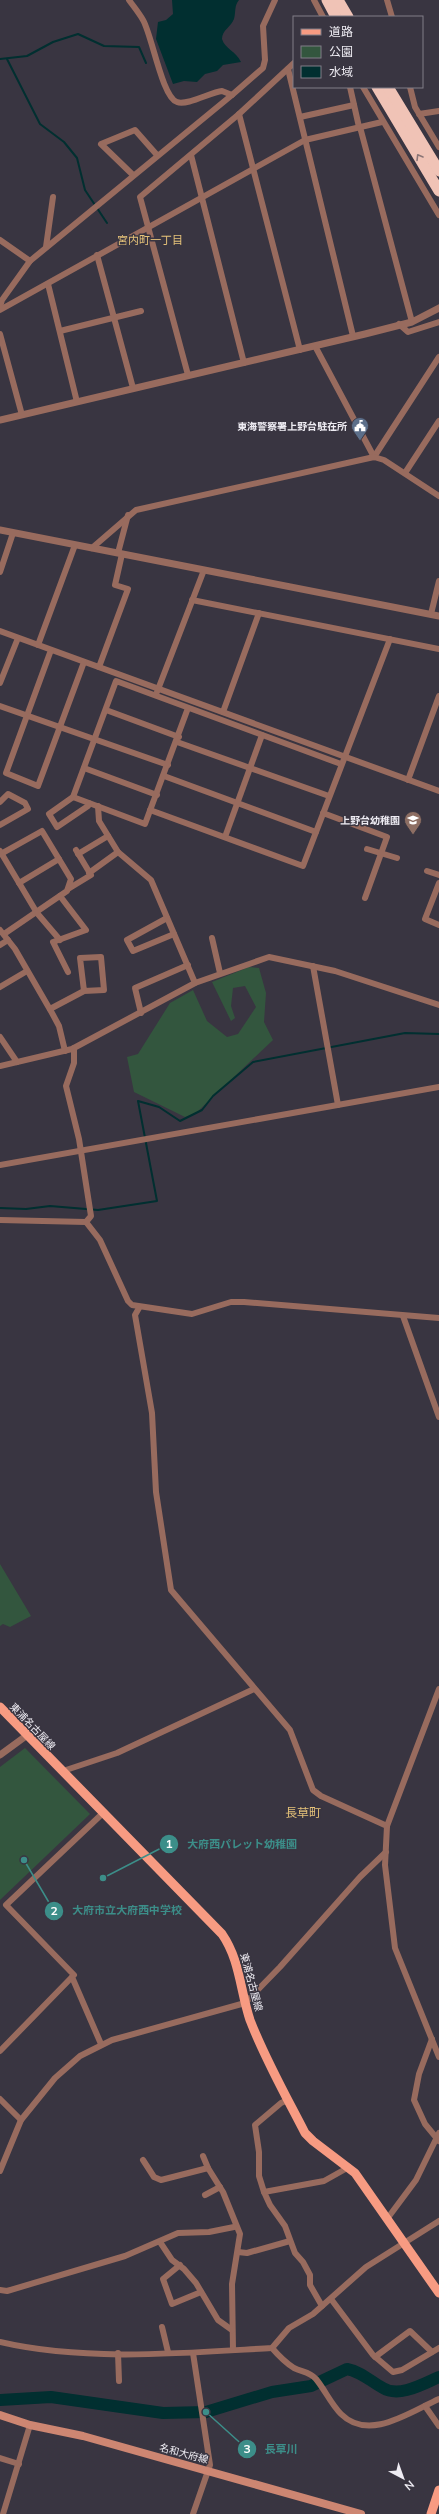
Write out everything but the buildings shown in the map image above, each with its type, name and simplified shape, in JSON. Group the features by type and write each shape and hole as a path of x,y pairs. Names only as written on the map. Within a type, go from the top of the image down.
{"highway":[{"path":"327,0 335,16"},
{"path":"338,0 347,16"},
{"path":"378,88 439,191"},
{"path":"389,88 439,171"}],"main road":[{"name":"東浦名古屋線","path":"0,1707 26,1736 63,1771 222,1934 231,1948 236,1961 245,2003 262,2046 305,2133 313,2142 349,2167 439,2293"},
{"name":"名和大府線","path":"0,2415 30,2425 83,2436 208,2470 361,2514"},
{"path":"430,2514 439,2490"}],"street":[{"path":"129,0 144,21 165,82 174,101 179,103 188,102 222,91 232,95"},
{"path":"0,309 2,300 30,261 263,68 265,60 263,26 276,0"},
{"path":"314,0 322,16"},
{"path":"387,0 392,16"},
{"path":"188,375 140,197 238,114 293,64"},
{"path":"288,69 353,336"},
{"path":"350,88 412,322"},
{"path":"364,88 382,122 439,215"},
{"path":"410,88 419,114 439,147"},
{"path":"300,117 354,105"},
{"path":"419,114 439,111"},
{"path":"238,114 300,350"},
{"path":"0,309 48,284 251,168 305,140 382,122"},
{"path":"133,176 100,144 135,130 157,155"},
{"path":"190,155 202,196 244,363"},
{"path":"46,247 53,197"},
{"path":"0,240 30,261"},
{"path":"97,255 133,388"},
{"path":"48,284 77,402"},
{"path":"0,420 300,350 399,324 412,322 439,308"},
{"path":"60,331 141,311"},
{"path":"399,324 408,332 439,322"},
{"path":"0,334 22,415"},
{"path":"315,346 374,457"},
{"path":"374,457 439,357"},
{"path":"405,473 439,421"},
{"path":"92,548 128,514 136,510 374,457 384,460 437,494 439,487"},
{"path":"99,667 128,589 115,585 128,514"},
{"path":"0,530 439,616"},
{"path":"0,572 13,533"},
{"path":"38,645 75,545"},
{"path":"156,696 204,570"},
{"path":"430,614 439,582"},
{"path":"192,600 439,649"},
{"path":"223,712 259,613"},
{"path":"0,631 439,791"},
{"path":"0,683 18,638"},
{"path":"150,810 303,866 390,639"},
{"path":"51,650 6,772 38,786 84,662"},
{"path":"89,803 88,806 56,826 49,814 73,797 116,681 342,764"},
{"path":"408,780 439,696"},
{"path":"0,706 168,765"},
{"path":"73,797 145,824 178,739 188,708"},
{"path":"106,710 249,767 329,796"},
{"path":"225,837 249,767 262,735"},
{"path":"84,768 156,795"},
{"path":"164,776 316,832"},
{"path":"0,802 8,794 25,803 28,809 0,825"},
{"path":"98,806 100,821 118,852 151,880 195,983"},
{"path":"323,813 387,837 365,898"},
{"path":"60,940 37,913 1,852 42,830 71,879 68,889"},
{"path":"90,873 77,852 108,836"},
{"path":"367,849 397,858"},
{"path":"65,1051 59,1026 2,932 37,913 68,889 91,875 90,873 118,852"},
{"path":"19,883 59,859"},
{"path":"427,871 439,875"},
{"path":"439,883 425,919 439,924"},
{"path":"60,896 86,930 54,942 68,972"},
{"path":"167,918 127,940 133,951 174,934"},
{"path":"212,938 220,973"},
{"path":"0,945 8,940"},
{"path":"50,1010 84,991 104,990 101,956 80,958 84,991"},
{"path":"0,1066 74,1048 195,983 269,957 335,971 439,1005"},
{"path":"141,1013 135,988 188,966"},
{"path":"313,966 338,1105"},
{"path":"0,987 27,971"},
{"path":"0,1037 17,1062"},
{"path":"74,1048 74,1063 66,1086 80,1150 89,1206 90,1215 86,1222"},
{"path":"0,1165 439,1087"},
{"path":"0,1220 86,1222"},
{"path":"86,1222 100,1240 128,1301 139,1308 192,1314 231,1302 244,1302 439,1318"},
{"path":"139,1308 135,1315 152,1413 156,1492 171,1590 290,1730 313,1790 321,1796 387,1826"},
{"path":"403,1316 439,1417"},
{"path":"63,1771 117,1753 254,1689"},
{"path":"439,1689 387,1826 386,1852 387,1892 391,1907 395,1948 439,2057"},
{"path":"0,1755 26,1736"},
{"path":"101,2044 72,1977 74,1975 6,1905 104,1813"},
{"path":"0,2171 21,2120 55,2078 80,2056 101,2044 245,2003 280,1968 360,1877 386,1852"},
{"path":"0,2051 72,1977"},
{"path":"387,2219 416,2180 438,2137 425,2124 414,2098 419,2074 432,2039"},
{"path":"0,2099 21,2120"},
{"path":"288,2100 281,2103 256,2124 259,2152 259,2176 270,2205 285,2226 295,2253 303,2262 310,2275 310,2285 322,2306"},
{"path":"203,2156 208,2168 220,2187 240,2234 232,2284 233,2350"},
{"path":"143,2160 154,2177 161,2180 208,2168"},
{"path":"264,2192 324,2181 349,2167"},
{"path":"205,2195 220,2187"},
{"path":"272,2348 289,2328 331,2299 366,2268 439,2221"},
{"path":"0,2290 7,2291 126,2256 178,2233 209,2232 234,2227"},
{"path":"238,2252 247,2253 290,2241"},
{"path":"160,2242 172,2260 180,2265 196,2283 218,2320 232,2330"},
{"path":"180,2265 163,2279 172,2304 201,2292"},
{"path":"331,2299 375,2357 396,2372 439,2348"},
{"path":"162,2327 168,2352"},
{"path":"375,2357 410,2330 432,2352"},
{"path":"0,2342 38,2350 118,2353 193,2353 272,2348 295,2368 315,2379 340,2413 355,2424 379,2424 398,2420 439,2399"},
{"path":"118,2353 119,2381"},
{"path":"193,2353 204,2417 210,2466 193,2514"},
{"path":"425,2406 439,2426"},
{"path":"3,2514 30,2425"},
{"path":"0,2458 19,2464"}],"green space":[{"path":"249,967 259,968 266,993 264,1022 273,1040 196,1113 185,1117 134,1092 127,1057 138,1054 170,1003 193,990 207,1021 227,1037 238,1034 256,1007 245,986 233,988 231,1006 235,1018 231,1021 212,982"},
{"path":"0,1564 31,1616 10,1627 3,1624 0,1626"},
{"path":"25,1748 90,1814 0,1900 0,1767"}],"water":[{"path":"172,0 239,0 237,2 234,19 223,33 222,39 241,62 223,65 217,71 205,74 197,82 184,81 173,84 156,39 158,22 166,20 173,14"}],"waterway":[{"path":"0,59 27,56 53,42 78,34 104,46 139,47 146,63"},
{"path":"7,59 40,124 64,142 77,158 85,190 107,223"},
{"path":"0,1208 26,1209 50,1206 98,1210 157,1201 138,1101 159,1107 180,1121 202,1110 213,1096 253,1062 405,1033 439,1034"},
{"path":"0,2400 51,2397 163,2413 206,2412 272,2392 311,2386 347,2369 362,2374 389,2391 404,2391 439,2377"}],"place":[{"name":"東海警察署上野台駐在所","path":"360,441"},
{"name":"上野台幼稚園","path":"413,835"},
{"name":"大府市立大府西中学校","path":"24,1860"},
{"name":"大府西パレット幼稚園","path":"103,1878"},
{"name":"長草川","path":"206,2412"}],"district":[{"name":"宮内町一丁目","path":"150,240"},
{"name":"長草町","path":"303,1813"}]}
